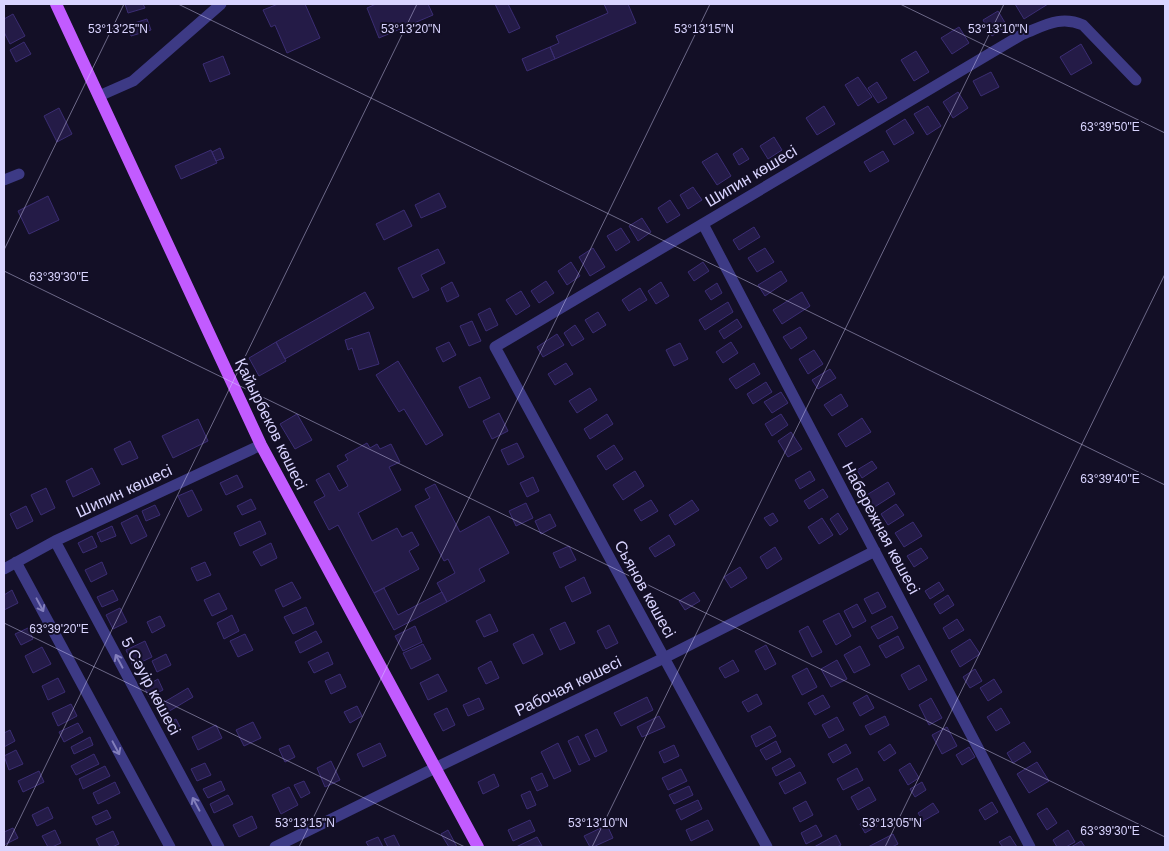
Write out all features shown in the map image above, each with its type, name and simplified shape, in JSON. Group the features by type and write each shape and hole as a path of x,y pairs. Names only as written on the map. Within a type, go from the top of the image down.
{"main road":[{"name":"Қайырбеков көшесі","path":"56,4 261,445 478,847"}],"street":[{"path":"99,96 133,80 221,4"},
{"name":"Шипин көшесі","path":"495,347 1022,34 1064,19 1083,24 1136,80"},
{"path":"4,180 19,174"},
{"name":"Набережная көшесі","path":"702,224 1030,847"},
{"name":"Сьянов көшесі","path":"495,347 767,847"},
{"name":"Шипин көшесі","path":"4,569 55,541 261,445"},
{"name":"5 Сәуір көшесі","path":"55,541 219,847"},
{"name":"Рабочая көшесі","path":"275,847 664,658 875,551"},
{"path":"16,562 170,847"}],"building":[{"path":"125,4 143,4 145,8 128,13"},
{"path":"278,4 305,4 320,38 287,53 275,25 271,27 263,10"},
{"path":"376,4 428,4 433,15 379,38 367,8"},
{"path":"495,4 508,4 520,28 509,33"},
{"path":"604,4 628,4 636,23 555,59 550,47 559,43 556,36 608,13"},
{"path":"1015,4 1048,4 1024,19"},
{"path":"998,11 1007,26 992,36 983,20"},
{"path":"13,14 25,36 10,44 4,32 4,19"},
{"path":"147,19 151,30 131,36 128,25"},
{"path":"959,27 969,43 952,54 941,38"},
{"path":"24,42 31,54 16,62 10,50"},
{"path":"1081,44 1092,63 1071,75 1060,57"},
{"path":"550,47 555,59 527,71 522,59"},
{"path":"916,51 929,72 914,81 901,60"},
{"path":"223,56 230,74 210,82 203,64"},
{"path":"991,72 999,87 981,96 973,81"},
{"path":"858,77 872,97 858,106 845,85"},
{"path":"877,82 887,98 878,103 868,88"},
{"path":"958,92 968,108 953,118 943,102"},
{"path":"824,106 835,124 817,135 806,118"},
{"path":"928,106 941,126 927,135 914,114"},
{"path":"59,108 72,134 57,142 44,116"},
{"path":"905,119 914,133 894,145 886,131"},
{"path":"774,137 782,150 768,159 760,146"},
{"path":"220,148 224,158 216,161 212,152"},
{"path":"742,148 749,159 739,165 733,154"},
{"path":"211,150 217,163 181,179 175,166"},
{"path":"883,151 889,161 870,172 864,162"},
{"path":"717,153 731,176 717,185 702,162"},
{"path":"693,187 702,200 688,209 680,195"},
{"path":"439,193 446,207 421,218 415,205"},
{"path":"48,196 59,220 29,234 18,211"},
{"path":"670,200 680,215 667,223 658,208"},
{"path":"404,210 412,226 384,240 376,224"},
{"path":"642,218 651,232 638,241 629,226"},
{"path":"754,227 760,237 739,250 733,240"},
{"path":"621,228 630,242 616,251 607,236"},
{"path":"593,248 605,267 590,276 579,257"},
{"path":"765,248 774,262 757,272 748,258"},
{"path":"438,249 445,263 421,275 429,290 413,298 398,268"},
{"path":"571,262 580,276 567,285 558,271"},
{"path":"703,262 709,271 694,281 688,272"},
{"path":"781,271 787,281 765,296 758,285"},
{"path":"546,281 554,293 539,303 531,291"},
{"path":"452,282 459,296 447,302 441,288"},
{"path":"661,282 669,296 656,304 648,291"},
{"path":"717,283 722,293 711,300 705,291"},
{"path":"640,288 647,300 629,311 622,300"},
{"path":"521,291 530,306 516,315 506,300"},
{"path":"365,292 374,308 285,359 276,342"},
{"path":"802,292 810,306 782,324 773,310"},
{"path":"728,302 733,312 705,330 699,320"},
{"path":"490,308 498,325 486,331 478,314"},
{"path":"598,312 606,325 593,333 585,320"},
{"path":"737,319 742,327 724,339 719,331"},
{"path":"472,321 481,341 469,346 460,326"},
{"path":"575,325 584,339 572,346 564,333"},
{"path":"800,327 807,338 791,349 783,337"},
{"path":"369,332 379,364 359,370 352,348 348,350 345,340"},
{"path":"557,334 564,345 543,357 537,347"},
{"path":"276,342 286,361 259,376 249,358"},
{"path":"449,342 456,355 443,362 436,348"},
{"path":"731,342 738,353 723,363 716,352"},
{"path":"680,343 688,359 674,366 666,350"},
{"path":"814,350 823,364 808,374 799,359"},
{"path":"398,361 443,435 426,445 404,409 399,412 376,375"},
{"path":"566,363 573,374 555,385 548,374"},
{"path":"754,363 760,374 736,389 729,379"},
{"path":"830,369 836,378 818,389 812,380"},
{"path":"480,377 490,398 469,408 459,387"},
{"path":"766,382 772,392 753,404 747,394"},
{"path":"590,388 597,400 577,413 569,401"},
{"path":"781,392 788,403 772,413 764,402"},
{"path":"841,394 848,406 832,416 824,405"},
{"path":"499,413 508,431 492,439 483,421"},
{"path":"297,414 312,440 295,449 280,424"},
{"path":"607,414 613,424 590,439 584,429"},
{"path":"781,414 788,425 772,436 765,424"},
{"path":"862,418 871,432 846,447 838,434"},
{"path":"198,419 208,441 173,458 162,436"},
{"path":"791,432 802,449 788,457 778,441"},
{"path":"130,441 138,458 122,465 114,449"},
{"path":"367,443 370,448 377,444 380,449 391,444 400,462 389,467 401,490 358,513 372,541 397,528 402,537 412,532 419,545 409,551 419,569 374,593 338,525 329,530 314,502 325,496 316,480 329,473 339,491 348,486 337,466 348,460 345,455"},
{"path":"517,443 524,457 508,465 501,450"},
{"path":"614,445 623,459 606,470 597,456"},
{"path":"872,461 877,468 862,478 857,470"},
{"path":"92,468 100,484 73,497 66,481"},
{"path":"635,471 644,486 623,500 613,485"},
{"path":"810,471 815,480 800,489 795,480"},
{"path":"237,475 243,487 226,495 220,483"},
{"path":"533,477 539,491 527,497 520,483"},
{"path":"888,482 895,494 873,508 865,496"},
{"path":"435,484 460,532 489,516 509,553 479,569 485,581 447,602 437,583 455,573 448,559 444,561 415,506 430,498 425,489"},
{"path":"46,488 55,508 41,515 31,495"},
{"path":"823,489 828,497 809,509 804,501"},
{"path":"192,490 202,510 188,517 178,496"},
{"path":"251,499 256,509 242,515 237,506"},
{"path":"651,500 658,511 641,521 634,510"},
{"path":"692,500 699,510 675,525 669,515"},
{"path":"526,503 533,518 516,526 509,511"},
{"path":"896,504 904,515 888,525 881,514"},
{"path":"155,505 160,515 146,521 142,511"},
{"path":"26,506 33,521 17,529 10,514"},
{"path":"773,513 778,521 770,526 764,518"},
{"path":"838,513 848,529 840,535 830,519"},
{"path":"550,514 556,526 541,534 535,521"},
{"path":"137,515 147,536 131,544 121,523"},
{"path":"822,518 833,535 819,544 808,527"},
{"path":"260,521 266,534 240,546 234,533"},
{"path":"913,522 922,536 904,547 895,533"},
{"path":"112,526 116,536 101,542 97,533"},
{"path":"669,535 675,545 655,557 649,548"},
{"path":"92,536 97,547 83,553 78,543"},
{"path":"271,543 277,558 261,566 253,552"},
{"path":"569,546 576,560 560,568 553,553"},
{"path":"775,547 782,559 767,569 760,557"},
{"path":"921,548 928,558 914,567 907,556"},
{"path":"102,562 107,574 91,582 85,570"},
{"path":"205,562 211,575 197,581 191,568"},
{"path":"740,567 747,578 731,588 724,577"},
{"path":"584,577 591,593 572,602 565,587"},
{"path":"292,582 301,598 283,607 275,590"},
{"path":"939,582 944,590 930,599 925,591"},
{"path":"384,588 398,615 442,592 447,602 394,630 374,593"},
{"path":"12,590 18,603 4,610 4,595"},
{"path":"113,590 118,600 102,607 97,597"},
{"path":"694,592 700,601 685,610 679,601"},
{"path":"878,592 886,607 872,614 864,599"},
{"path":"219,593 227,609 212,616 204,600"},
{"path":"948,595 954,605 940,614 934,604"},
{"path":"857,604 866,621 853,628 844,611"},
{"path":"306,607 314,624 293,634 284,617"},
{"path":"120,608 127,622 113,629 106,615"},
{"path":"839,613 851,636 836,645 823,621"},
{"path":"490,614 498,631 484,637 476,621"},
{"path":"232,615 239,631 224,639 217,623"},
{"path":"160,616 165,626 152,633 147,622"},
{"path":"892,616 898,628 878,639 871,627"},
{"path":"957,619 964,630 949,639 943,628"},
{"path":"565,622 575,643 560,650 550,629"},
{"path":"609,625 618,643 606,649 597,631"},
{"path":"415,626 422,642 403,651 395,636"},
{"path":"808,626 822,652 812,657 799,631"},
{"path":"28,628 33,639 21,645 15,634"},
{"path":"316,631 322,642 300,653 295,642"},
{"path":"245,634 253,650 238,657 230,641"},
{"path":"533,634 543,654 523,664 513,644"},
{"path":"898,636 904,648 886,658 879,646"},
{"path":"970,639 980,654 960,667 951,651"},
{"path":"145,641 152,657 133,666 126,650"},
{"path":"423,644 431,659 411,669 403,653"},
{"path":"766,645 776,664 765,670 755,651"},
{"path":"860,646 870,665 854,673 844,655"},
{"path":"42,647 51,664 33,673 25,656"},
{"path":"328,652 333,664 314,673 308,662"},
{"path":"166,654 171,665 157,672 152,661"},
{"path":"733,660 739,671 725,678 719,668"},
{"path":"837,660 847,679 831,687 821,669"},
{"path":"491,661 499,678 486,684 478,668"},
{"path":"919,665 927,680 909,690 901,675"},
{"path":"807,668 817,687 802,695 792,676"},
{"path":"975,669 982,681 970,688 963,677"},
{"path":"340,674 346,687 331,694 325,681"},
{"path":"438,674 447,691 428,700 420,683"},
{"path":"58,678 65,692 48,700 42,686"},
{"path":"158,679 163,690 149,697 144,687"},
{"path":"994,679 1002,692 988,701 980,688"},
{"path":"188,688 193,697 161,716 156,707"},
{"path":"757,694 762,704 748,712 742,702"},
{"path":"823,695 830,707 815,715 808,703"},
{"path":"867,695 874,708 860,716 853,703"},
{"path":"647,697 653,710 621,726 614,713"},
{"path":"479,698 484,709 468,716 463,705"},
{"path":"931,698 942,718 929,725 919,705"},
{"path":"71,704 77,716 58,726 52,713"},
{"path":"357,706 362,716 350,723 344,712"},
{"path":"447,708 455,725 443,731 434,714"},
{"path":"1001,708 1010,723 996,731 987,717"},
{"path":"659,716 665,727 642,737 637,727"},
{"path":"885,716 889,725 870,735 865,726"},
{"path":"837,717 844,730 829,738 822,725"},
{"path":"176,719 182,731 171,736 165,724"},
{"path":"253,722 261,738 244,746 236,730"},
{"path":"78,723 83,732 64,742 59,732"},
{"path":"216,725 222,738 198,750 192,737"},
{"path":"770,726 776,736 756,747 751,736"},
{"path":"947,727 957,746 942,754 932,735"},
{"path":"597,729 607,751 595,757 585,735"},
{"path":"10,730 15,741 4,747 4,733"},
{"path":"578,736 590,760 579,765 568,741"},
{"path":"90,737 93,745 74,754 71,747"},
{"path":"776,741 781,752 766,760 760,750"},
{"path":"1024,742 1031,752 1013,763 1007,753"},
{"path":"380,743 386,756 363,767 357,754"},
{"path":"558,743 571,771 554,779 541,752"},
{"path":"846,744 851,753 833,763 828,754"},
{"path":"890,744 896,753 884,761 878,752"},
{"path":"289,745 295,757 285,762 279,749"},
{"path":"674,745 679,756 664,763 659,752"},
{"path":"969,747 975,757 962,765 956,755"},
{"path":"16,750 23,764 9,770 4,756"},
{"path":"94,754 99,764 76,775 71,766"},
{"path":"790,758 795,766 776,776 772,768"},
{"path":"331,761 340,780 325,787 317,768"},
{"path":"1037,762 1049,781 1029,793 1017,774"},
{"path":"205,763 211,775 197,781 191,769"},
{"path":"910,763 919,778 908,785 899,770"},
{"path":"105,766 110,776 83,789 79,779"},
{"path":"857,768 863,780 843,790 837,779"},
{"path":"681,769 687,781 668,790 662,778"},
{"path":"39,771 44,782 23,792 18,781"},
{"path":"800,772 806,783 785,794 779,783"},
{"path":"542,773 548,786 537,791 531,778"},
{"path":"494,774 499,786 483,794 478,782"},
{"path":"221,781 225,790 208,798 203,789"},
{"path":"304,781 310,793 301,798 294,785"},
{"path":"115,782 120,793 98,804 93,793"},
{"path":"922,782 926,790 915,797 910,789"},
{"path":"689,786 693,795 674,804 669,795"},
{"path":"289,787 298,805 281,814 272,795"},
{"path":"869,787 876,800 858,810 851,797"},
{"path":"530,791 536,805 527,809 521,795"},
{"path":"228,795 233,804 214,813 210,804"},
{"path":"698,800 702,809 681,820 676,810"},
{"path":"806,801 813,815 800,822 793,808"},
{"path":"992,802 998,812 985,820 979,810"},
{"path":"933,803 939,812 923,821 918,813"},
{"path":"48,807 53,818 37,826 32,815"},
{"path":"1047,808 1057,823 1047,830 1037,814"},
{"path":"107,810 111,818 96,825 92,817"},
{"path":"252,816 257,828 239,837 233,825"},
{"path":"872,817 877,826 865,833 860,824"},
{"path":"530,820 535,831 513,841 508,830"},
{"path":"708,820 713,830 691,841 686,830"},
{"path":"607,825 613,838 590,847 584,836"},
{"path":"816,825 822,836 806,844 801,833"},
{"path":"13,828 18,838 4,845 4,832"},
{"path":"55,830 61,843 48,847 42,836"},
{"path":"448,830 457,847 449,847 441,834"},
{"path":"1068,830 1075,842 1066,847 1057,847 1053,840"},
{"path":"113,831 119,844 112,847 100,847 96,839"},
{"path":"893,834 898,844 892,847 868,847"},
{"path":"394,835 400,847 388,847 384,839"},
{"path":"836,835 841,845 837,847 814,847"},
{"path":"1010,836 1017,847 1003,847 999,842"},
{"path":"378,837 383,847 369,847 366,842"},
{"path":"537,837 542,846 516,847"},
{"path":"1081,841 1085,847 1071,847"}]}
